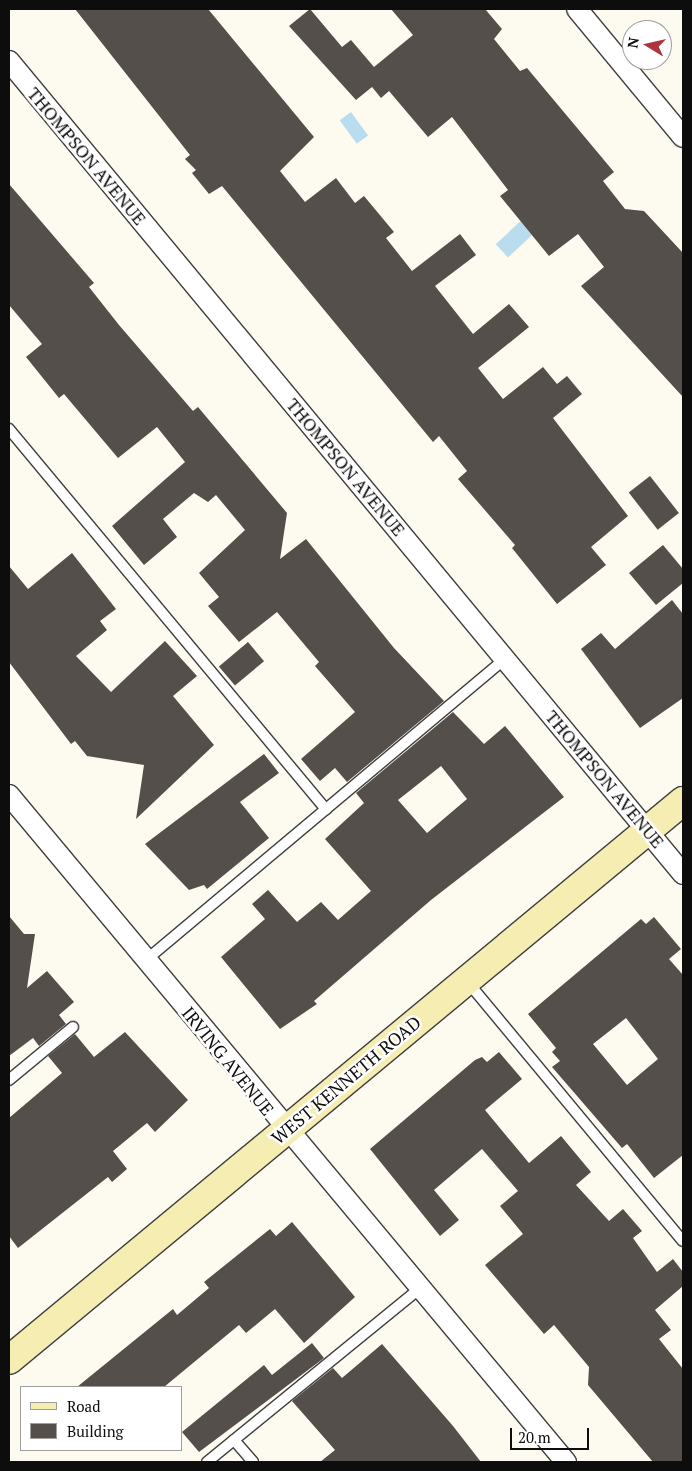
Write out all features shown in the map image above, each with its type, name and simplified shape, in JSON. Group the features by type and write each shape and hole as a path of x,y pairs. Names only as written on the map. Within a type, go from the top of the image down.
{"street":[{"path":"577,9 683,137"},
{"name":"THOMPSON AVENUE","path":"9,61 683,874"},
{"name":"IRVING AVENUE","path":"9,795 285,1130 566,1462"},
{"name":"WEST KENNETH ROAD","path":"9,1360 683,801"}],"lane":[{"path":"9,429 326,808"},
{"path":"146,960 505,659"},
{"path":"466,980 683,1241"},
{"path":"9,1080 73,1027"},
{"path":"207,1462 420,1288"},
{"path":"234,1440 253,1462"}],"water":[{"path":"351,112 368,135 357,144 340,120"},
{"path":"525,217 537,230 508,257 496,244"}],"building":[{"path":"75,9 208,9 314,137 280,171 305,202 336,178 355,203 364,196 394,232 386,238 412,271 460,234 476,255 435,286 473,334 509,304 529,327 478,368 503,399 543,367 557,384 567,376 582,394 553,418 628,516 591,547 606,565 557,604 512,548 515,545 458,479 467,471 439,436 433,442 222,186 209,194 192,173 196,170 185,159 190,155"},
{"path":"310,9 342,47 351,40 374,67 413,35 391,9 485,9 502,29 494,39 520,71 527,68 614,172 603,181 625,209 644,211 683,253 683,397 581,286 604,267 578,234 549,256 500,196 508,190 452,117 428,137 389,91 381,98 372,87 356,100 289,26"},
{"path":"9,184 94,283 89,287 119,325 193,411 198,407 287,513 280,559 306,539 394,648 444,701 347,782 335,768 320,781 301,759 355,712 315,666 319,662 277,612 239,642 208,606 219,597 199,573 245,530 216,495 208,502 194,493 163,519 177,537 144,565 112,526 185,462 157,427 118,458 64,394 59,398 26,357 42,344 9,305"},
{"path":"650,476 679,513 658,530 629,493"},
{"path":"663,545 683,569 683,583 656,605 629,573"},
{"path":"72,553 116,609 100,621 107,630 76,656 111,692 165,641 197,676 173,696 214,745 136,819 144,765 87,756 75,741 71,744 9,662 9,566 28,589"},
{"path":"672,600 683,614 683,698 640,728 581,649 601,633 615,649"},
{"path":"248,642 264,661 235,686 219,666"},
{"path":"453,712 484,744 505,726 564,797 431,900 314,1001 317,1004 280,1029 221,957 265,919 252,904 268,890 297,922 321,902 338,920 371,891 325,839 364,803 356,793","holes":["441,766 467,799 427,833 398,800"]},
{"path":"264,754 279,773 240,802 269,838 207,889 204,885 189,890 145,844"},
{"path":"9,916 24,934 35,934 27,988 47,971 74,1002 59,1015 66,1024 39,1046 33,1038 9,1056"},
{"path":"654,917 681,949 669,959 683,975 683,1155 654,1178 627,1144 622,1148 552,1067 560,1061 552,1052 556,1048 528,1014 641,919 646,924","holes":["626,1018 658,1059 627,1085 593,1044"]},
{"path":"125,1032 188,1100 155,1132 147,1123 113,1151 127,1169 112,1182 108,1177 18,1248 9,1236 9,1118 62,1073 48,1056 75,1034 94,1057"},
{"path":"499,1052 522,1079 485,1110 529,1163 561,1136 591,1172 576,1185 609,1221 623,1209 642,1231 633,1238 657,1272 673,1259 683,1272 683,1286 655,1310 671,1330 659,1339 683,1369 683,1462 653,1462 588,1385 589,1367 554,1325 544,1334 485,1265 523,1234 500,1206 518,1191 482,1149 434,1190 459,1220 440,1236 370,1149 475,1060 482,1057 487,1062"},
{"path":"292,1222 355,1297 304,1343 275,1309 246,1333 239,1325 165,1386 78,1386 173,1309 177,1315 209,1288 204,1282 270,1229 276,1236"},
{"path":"312,1343 324,1358 199,1452 182,1432 264,1365 272,1375"},
{"path":"382,1344 453,1426 481,1462 320,1462 335,1450 292,1401 333,1368 342,1378"}]}
